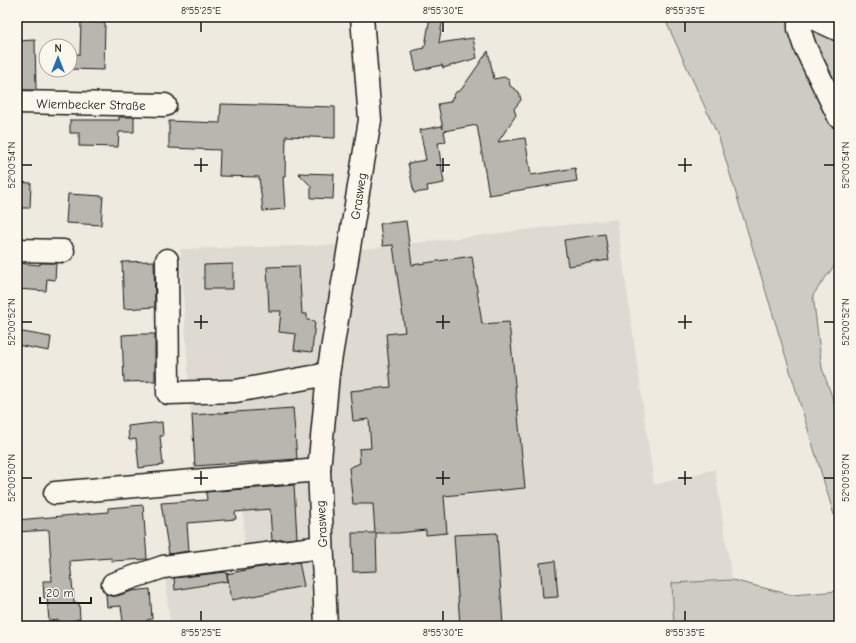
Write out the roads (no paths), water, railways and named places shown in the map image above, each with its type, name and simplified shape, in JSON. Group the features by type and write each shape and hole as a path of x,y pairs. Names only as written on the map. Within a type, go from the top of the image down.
{"street":[{"name":"Grasweg","path":"326,626 319,470 328,374 370,120 362,17"},
{"path":"799,17 799,28 805,47 839,117"},
{"path":"811,17 839,30"},
{"name":"Wiembecker Straße","path":"17,102 165,105"},
{"path":"17,250 63,251"},
{"path":"166,260 168,393 236,390 328,374"},
{"path":"55,493 319,470"},
{"path":"113,584 163,567 322,547"}]}
